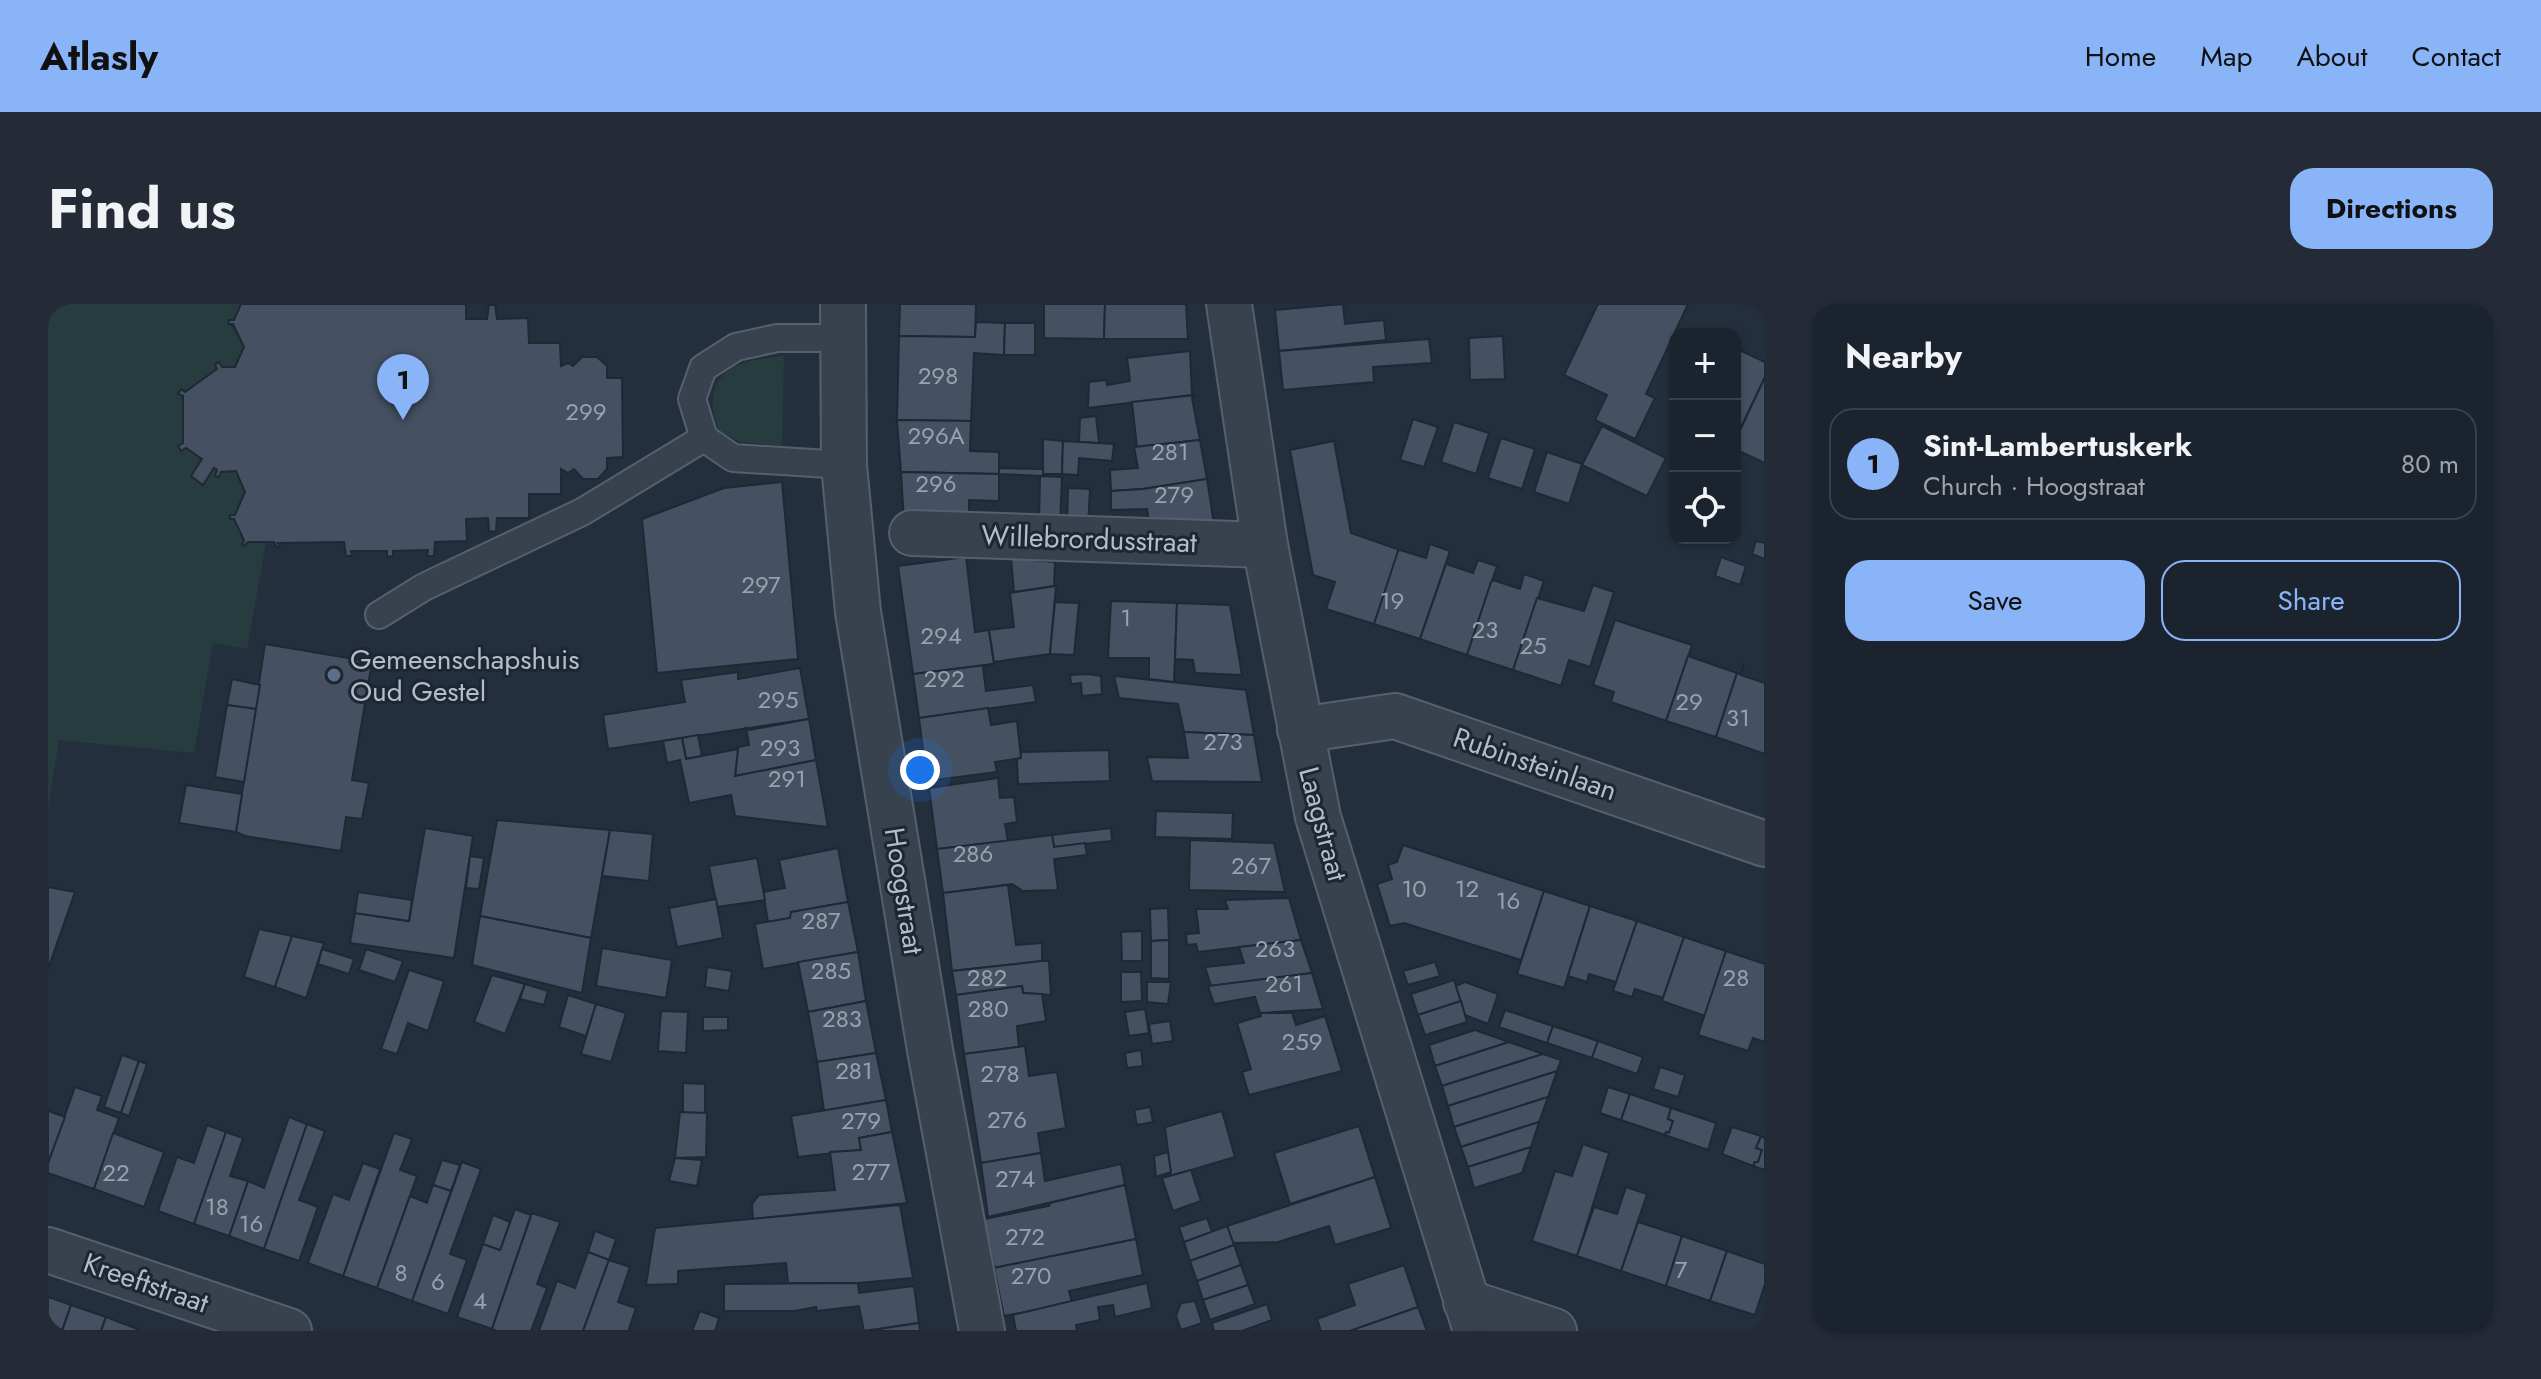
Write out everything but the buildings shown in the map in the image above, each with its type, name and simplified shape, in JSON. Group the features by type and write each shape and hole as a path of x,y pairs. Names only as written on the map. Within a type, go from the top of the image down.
{"street":[{"name":"Laagstraat","path":"1229,304 1265,545 1318,817 1471,1316"},
{"name":"Hoogstraat","path":"843,321 844,465 858,612 930,1050 982,1331"},
{"name":"Willebrordusstraat","path":"912,533 1265,545"},
{"name":"Rubinsteinlaan","path":"1300,730 1395,716 1765,844"},
{"name":"Kreeftstraat","path":"48,1250 289,1331"},
{"path":"1471,1316 1554,1331"}],"lane":[{"path":"843,321 736,347 703,368 692,399 704,438 733,458 844,465"},
{"path":"379,615 424,587 582,512 704,438"}],"green space":[{"path":"48,304 240,304 234,319 228,320 243,347 235,367 222,366 218,361 214,364 216,369 185,391 180,389 183,444 178,447 181,451 185,448 202,460 190,476 203,485 214,468 215,476 219,477 222,472 236,472 244,492 235,514 229,514 229,519 234,519 242,545 248,542 266,543 247,649 213,643 194,753 59,740 48,809"},
{"path":"784,356 782,446 741,442 718,431 713,398 722,376 750,361"}],"place":[{"name":"Sint-Lambertuskerk","path":"403,420"},
{"name":"Gemeenschapshuis Oud Gestel","path":"334,675"}]}
